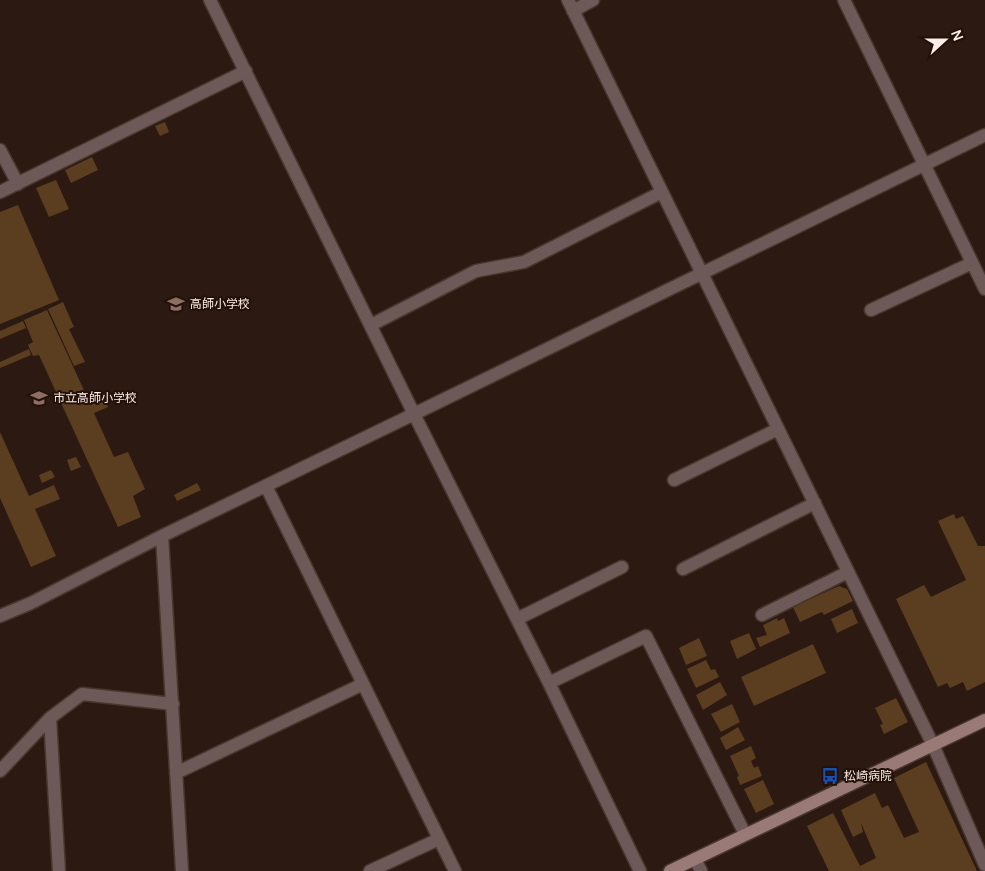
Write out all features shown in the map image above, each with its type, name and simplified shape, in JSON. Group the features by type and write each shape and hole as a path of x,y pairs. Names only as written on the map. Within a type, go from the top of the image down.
{"street":[{"path":"210,0 414,414 550,683 640,871"},
{"path":"593,0 570,5 933,746 985,865"},
{"path":"844,0 924,164 978,266 985,289"},
{"path":"0,192 246,71"},
{"path":"0,616 31,604 162,536 985,135"},
{"path":"0,150 18,184"},
{"path":"371,325 476,271 524,262 662,192"},
{"path":"871,310 978,266"},
{"path":"674,480 778,428"},
{"path":"266,486 455,871"},
{"path":"683,569 815,504"},
{"path":"162,536 182,871"},
{"path":"517,619 622,567"},
{"path":"762,615 848,572"},
{"path":"550,683 646,636 745,834"},
{"path":"176,773 363,684"},
{"path":"0,771 50,718 82,694 173,704"},
{"path":"50,718 59,871"},
{"path":"670,871 985,720"},
{"path":"370,871 439,838"},
{"path":"695,859 702,871"}],"building":[{"path":"165,122 169,132 160,136 155,126"},
{"path":"92,157 98,170 71,183 65,170"},
{"path":"56,180 69,209 49,217 36,188"},
{"path":"18,205 59,300 0,324 0,212"},
{"path":"63,302 74,327 69,329 85,362 74,366 48,309"},
{"path":"47,310 89,401 104,396 108,407 94,413 114,457 128,452 145,489 133,496 141,517 118,527 39,355 33,356 28,345 33,342 24,320"},
{"path":"23,321 26,328 0,339 0,331"},
{"path":"29,349 31,355 0,368 0,362"},
{"path":"0,432 29,496 54,485 60,499 35,509 56,556 31,567 0,498"},
{"path":"76,457 81,467 71,471 67,460"},
{"path":"51,470 55,477 42,483 39,475"},
{"path":"197,483 201,490 177,501 174,495"},
{"path":"954,514 956,519 963,516 978,546 985,546 985,682 967,691 963,682 950,688 947,683 938,687 896,599 924,585 931,597 966,580 938,521"},
{"path":"839,586 847,589 853,601 824,615 822,612 800,622 793,607"},
{"path":"852,609 858,623 837,633 831,619"},
{"path":"777,618 778,621 784,618 790,633 760,647 756,638 767,635 763,625"},
{"path":"749,633 756,649 737,659 730,641"},
{"path":"699,638 707,656 686,665 679,648"},
{"path":"813,644 826,673 754,706 741,677"},
{"path":"706,660 711,670 715,669 719,677 696,688 687,669"},
{"path":"720,682 727,695 703,710 696,695"},
{"path":"896,698 908,722 884,734 880,725 883,724 875,708"},
{"path":"732,704 740,722 721,732 711,714"},
{"path":"738,727 745,740 726,750 720,738"},
{"path":"751,746 756,758 751,761 754,768 758,766 762,776 740,785 737,777 739,776 730,756"},
{"path":"926,762 977,871 829,871 807,826 833,813 860,866 876,858 861,823 863,832 853,837 841,810 875,793 882,808 888,805 904,838 919,832 894,778"},
{"path":"763,780 774,804 756,813 744,789"}],"place":[{"name":"高師小学校","path":"176,304"},
{"name":"市立高師小学校","path":"39,398"},
{"name":"松崎病院","path":"830,776"}]}
